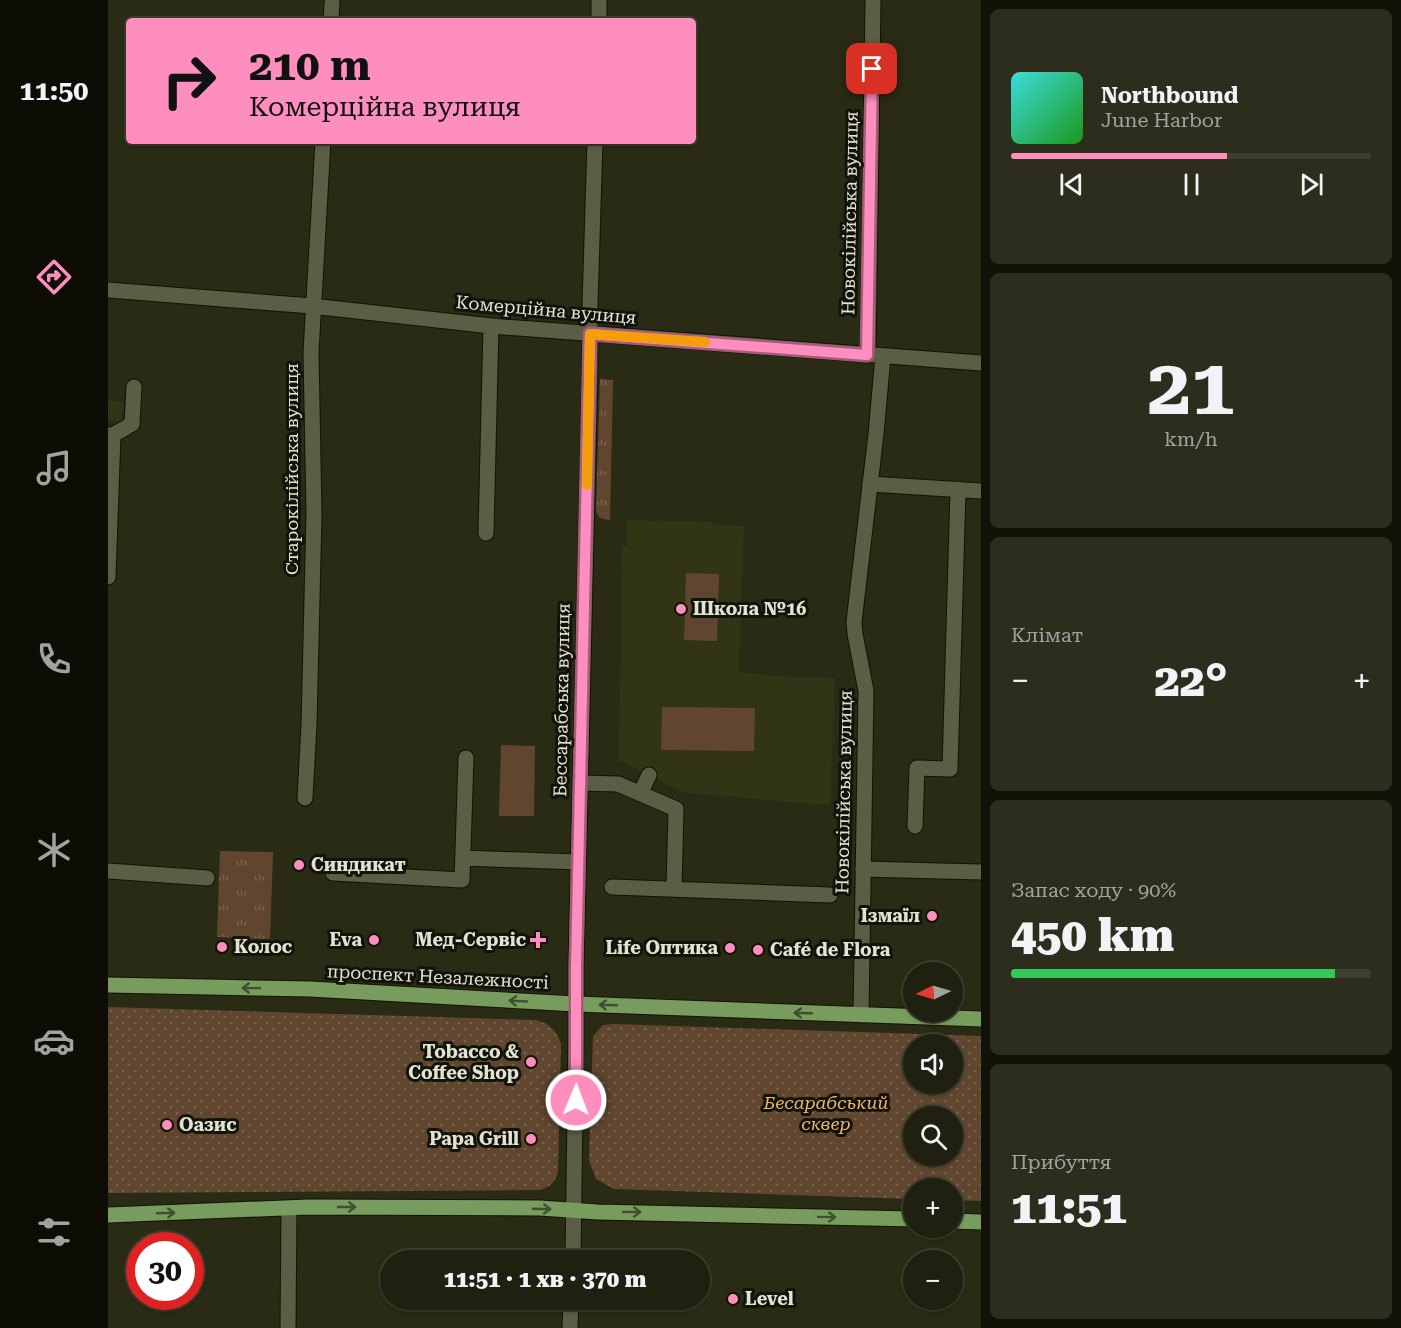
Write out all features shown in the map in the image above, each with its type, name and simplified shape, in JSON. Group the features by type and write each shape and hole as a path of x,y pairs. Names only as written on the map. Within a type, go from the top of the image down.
{"main road":[{"name":"проспект Незалежності","path":"108,985 310,989 576,1004 981,1019"},
{"path":"108,1215 289,1208 540,1208 903,1219"},
{"path":"963,1221 981,1222"}],"street":[{"path":"599,0 599,18"},
{"name":"Новокілійська вулиця","path":"861,1015 866,691 854,622 870,484 875,355 873,0"},
{"path":"331,18 332,3"},
{"name":"Старокілійська вулиця","path":"305,798 314,514 312,306 323,144"},
{"name":"Бессарабська вулиця","path":"573,1250 578,862 595,144"},
{"name":"Комерційна вулиця","path":"108,290 312,306 491,326 981,363"},
{"path":"486,533 491,326"},
{"path":"108,577 111,435 132,424 134,387"},
{"path":"870,484 981,491"},
{"path":"915,826 917,768 950,769 958,489"},
{"path":"333,873 462,880 466,758"},
{"path":"640,794 649,775"},
{"path":"580,783 618,784 676,810 674,889"},
{"path":"463,858 578,862"},
{"path":"863,869 981,872"},
{"path":"108,871 207,878"},
{"path":"612,887 830,895"},
{"path":"288,1328 289,1208"},
{"path":"570,1328 571,1310"}],"shaded area":[{"path":"108,400 124,402 121,422 108,421"},
{"name":"Школа №16","path":"627,520 712,522 713,525 744,526 739,672 835,678 830,805 682,792 619,761 622,546 627,546"}],"green space":[{"path":"600,379 613,380 610,520 600,518 596,510"},
{"path":"686,573 719,574 717,641 684,640"},
{"path":"662,707 755,708 754,751 661,750"},
{"path":"501,745 535,746 534,816 499,816"},
{"path":"220,851 273,852 270,939 217,937"},
{"path":"108,1007 541,1021 552,1029 561,1044 557,1176 550,1186 540,1190 108,1193"},
{"name":"Бесарабський сквер","path":"614,1024 920,1034 903,1034 903,1094 963,1094 963,1035 981,1036 981,1201 963,1200 963,1178 903,1178 903,1199 614,1189 596,1179 589,1160 593,1036 603,1025"}],"slow traffic":[{"path":"587,485 590,334 705,342"}],"place":[{"name":"Школа №16","path":"681,609"},
{"name":"Синдикат","path":"299,865"},
{"name":"Ізмаїл","path":"932,916"},
{"name":"Eva","path":"374,940"},
{"name":"Мед-Сервіс","path":"538,940"},
{"name":"Колос","path":"222,947"},
{"name":"Life Оптика","path":"730,948"},
{"name":"Café de Flora","path":"758,950"},
{"name":"Tobacco & Coffee Shop","path":"531,1062"},
{"name":"Оазис","path":"167,1125"},
{"name":"Papa Grill","path":"531,1139"},
{"name":"Level","path":"733,1299"}],"route":[{"path":"576,1100 576,966 590,334 867,355 872,69"}]}
